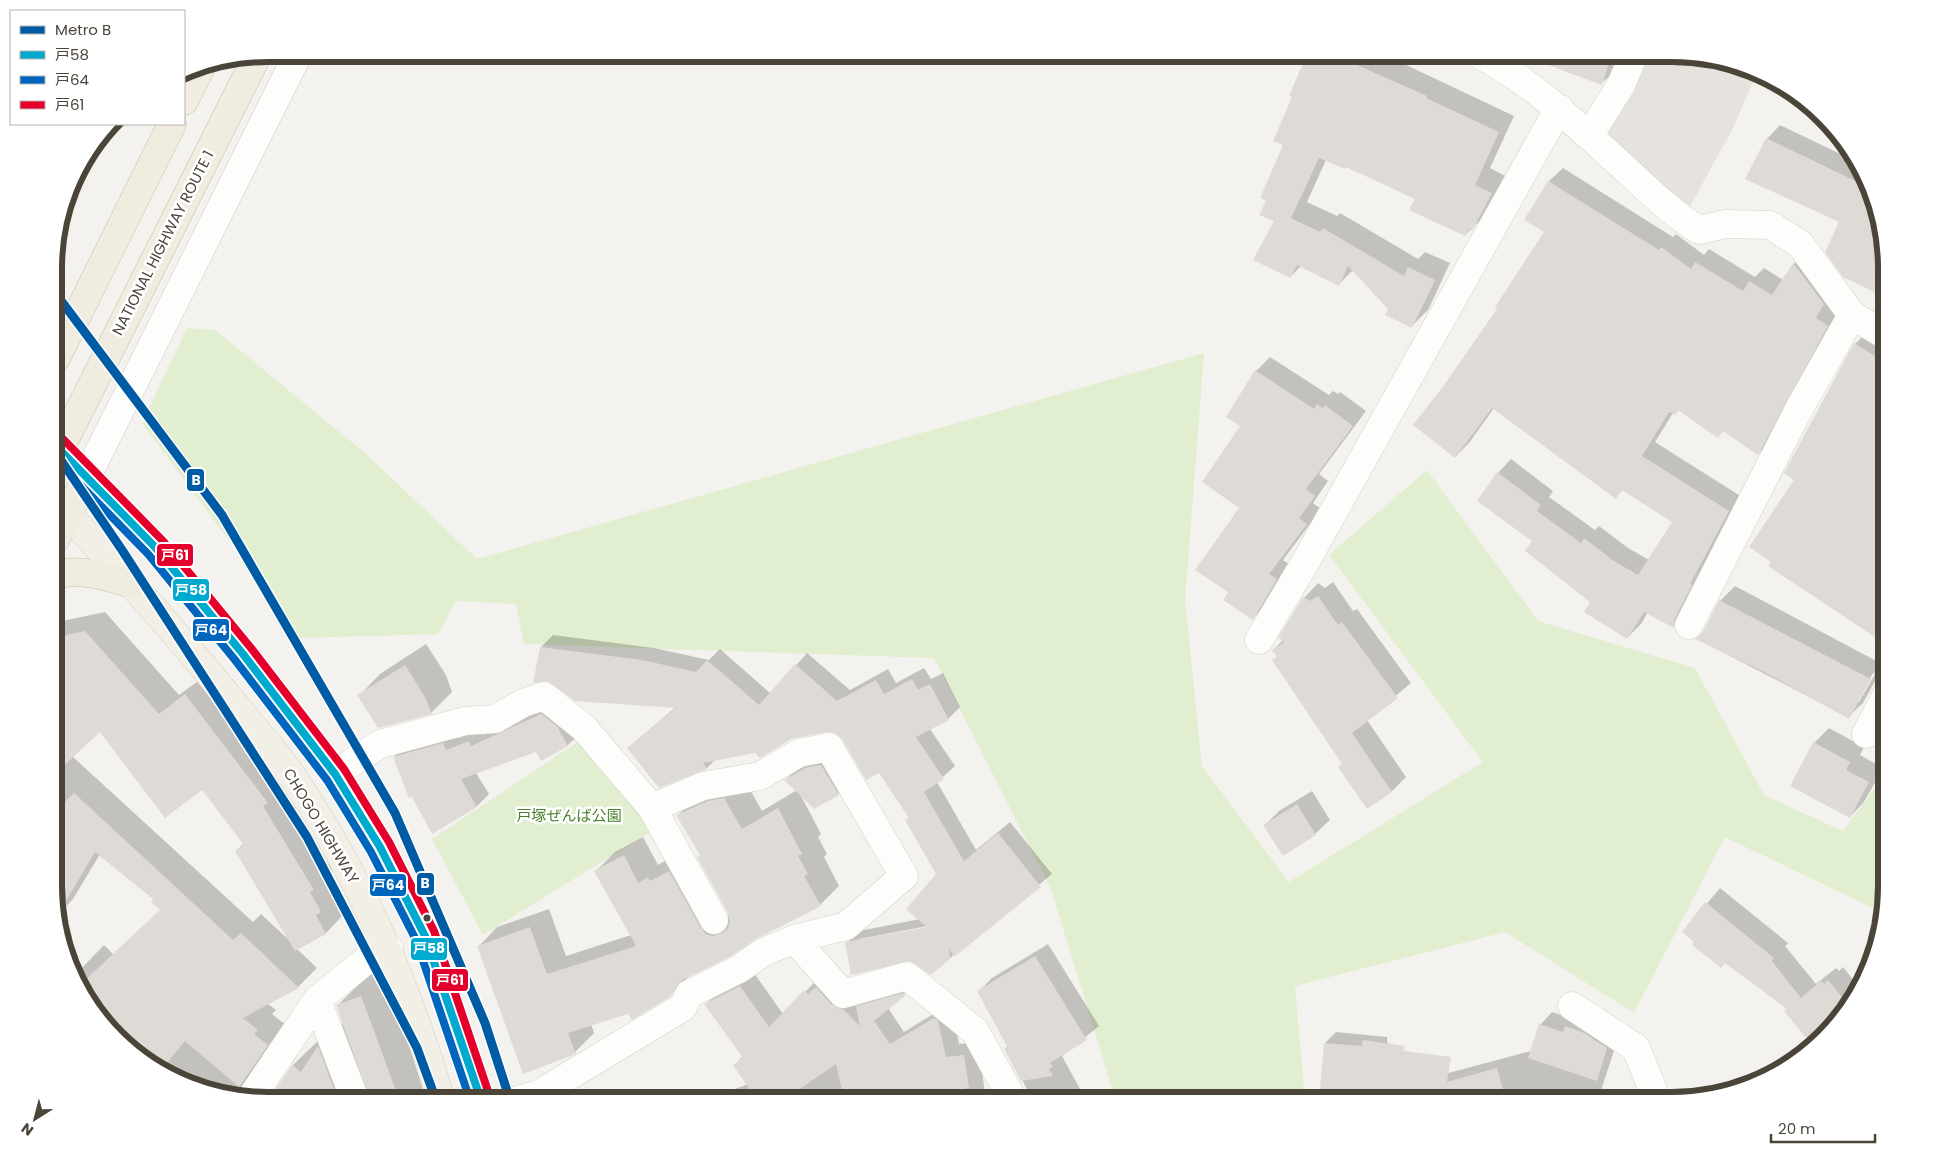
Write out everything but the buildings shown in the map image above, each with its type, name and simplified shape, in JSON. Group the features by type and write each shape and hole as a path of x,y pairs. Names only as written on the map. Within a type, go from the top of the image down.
{"highway":[{"name":"NATIONAL HIGHWAY ROUTE 1","path":"62,445 253,63"},
{"path":"185,99 197,75"},
{"path":"62,346 172,125"},
{"path":"62,508 87,476"},
{"path":"62,574 93,575 133,584"}],"main road":[{"path":"62,452 155,547 243,654 335,774 380,847 425,936 478,1092"},
{"name":"CHOGO HIGHWAY","path":"62,508 133,584 296,781 345,861 388,949 426,1049 439,1092"}],"street":[{"path":"87,476 294,62"},
{"path":"1495,62 1559,108 1675,215 1699,230 1726,224 1770,226 1800,244 1852,316 1878,331"},
{"path":"1589,136 1621,85 1631,62"},
{"path":"1258,640 1306,561 1559,108"},
{"path":"1689,625 1799,409 1852,316"},
{"path":"335,774 380,744 465,722 495,719 523,702 544,696 584,728 652,808 714,920"},
{"path":"1866,734 1878,711"},
{"path":"542,1092 683,1007 689,994 739,969 762,953 794,940 846,926 904,876 829,747 800,753 760,776 703,786 652,808"},
{"path":"794,940 843,994 907,976 975,1031 1009,1092"},
{"path":"255,1091 317,1000 364,962 388,949"},
{"path":"317,1000 353,1092"},
{"path":"1572,1006 1636,1048 1654,1092"}],"green space":[{"path":"187,328 215,330 365,453 477,559 1204,353 1185,601 1202,766 1289,882 1483,762 1329,555 1427,470 1538,621 1695,668 1764,795 1843,831 1878,784 1877,910 1725,837 1634,1013 1505,932 1295,986 1304,1092 1113,1092 1051,889 934,658 524,644 516,604 456,601 438,634 301,638 142,423"},
{"name":"戸塚ぜんば公園","path":"581,740 652,831 483,935 432,839"}],"shaded area":[{"path":"1644,62 1673,62 1713,66 1754,79 1733,128 1688,210 1603,135 1615,114 1632,95"}],"metro line":[{"name":"B","path":"62,302 222,515 395,813 485,1023 507,1092"},
{"name":"B","path":"62,462 122,550 307,837 417,1048 433,1092"}],"transit line":[{"name":"戸61","path":"63,439 163,541 251,648 344,769 389,842 434,931 488,1092"},
{"name":"戸58","path":"62,452 155,547 243,654 335,774 380,847 425,936 478,1092"},
{"name":"戸64","path":"62,466 148,554 235,660 327,780 371,852 416,940 467,1092"}]}
